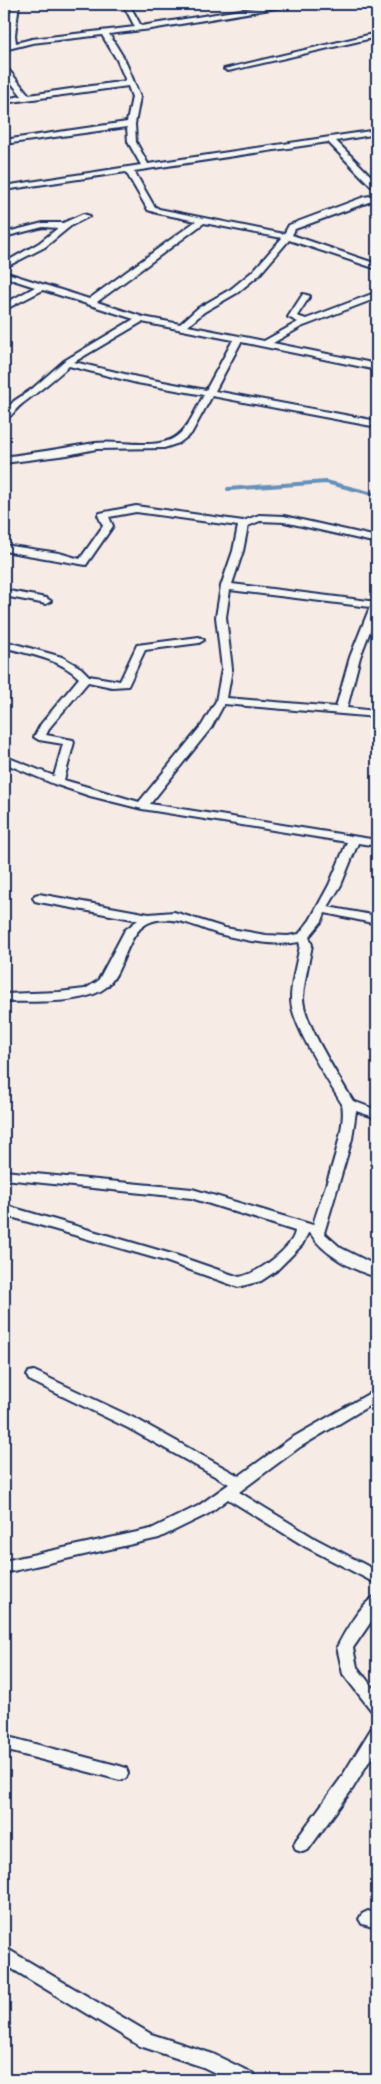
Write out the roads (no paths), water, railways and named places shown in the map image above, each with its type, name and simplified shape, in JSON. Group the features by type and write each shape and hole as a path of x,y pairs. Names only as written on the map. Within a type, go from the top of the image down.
{"street":[{"path":"13,45 10,36 15,15 15,4"},
{"path":"126,4 139,28"},
{"path":"4,48 13,45 139,28 288,4"},
{"path":"213,8 219,14"},
{"path":"4,15 15,15"},
{"path":"104,32 121,60 136,97 131,124 132,142 145,166"},
{"path":"228,69 263,62 287,54 375,37"},
{"path":"4,70 27,98"},
{"path":"4,101 131,83"},
{"path":"4,142 131,124"},
{"path":"4,188 377,132"},
{"path":"330,139 374,184"},
{"path":"130,170 151,208 157,211 288,237 377,267"},
{"path":"181,328 207,306 234,291 256,273 288,237 290,230 296,224 367,198 377,197"},
{"path":"4,266 42,245 65,226 86,216"},
{"path":"89,303 200,221"},
{"path":"4,235 43,225 65,226"},
{"path":"4,274 141,319 377,367"},
{"path":"4,307 42,287"},
{"path":"266,344 284,332 377,294"},
{"path":"306,296 300,302 292,317 307,322"},
{"path":"6,412 35,392 67,363 141,319"},
{"path":"4,460 67,452 96,446 161,446 176,441 188,432 238,340"},
{"path":"67,363 137,380 377,424"},
{"path":"4,548 59,556 82,563 108,526 103,515 136,509 244,524 259,518 284,519 377,540"},
{"path":"142,806 207,726 221,701 227,669 221,617 226,586 238,551 241,530 244,524"},
{"path":"226,586 292,596 377,605 365,626 352,662 341,711"},
{"path":"4,592 46,601"},
{"path":"4,644 64,662 74,667 85,678 112,684 124,684 140,647 198,640"},
{"path":"58,782 69,742 39,737 45,726 85,678"},
{"path":"221,701 377,714"},
{"path":"5,763 94,794 142,806 377,843"},
{"path":"40,898 149,918 174,916 223,931 266,939 288,940 303,937 316,921 320,909 335,885 354,839"},
{"path":"320,909 377,920"},
{"path":"4,998 59,996 88,992 102,984 114,965 131,930 149,918"},
{"path":"303,937 306,941 305,955 297,999 300,1013 316,1049 330,1069 348,1104 350,1112 345,1139 317,1233 336,1252 377,1272"},
{"path":"348,1104 377,1114"},
{"path":"4,1175 192,1194 302,1228 317,1229"},
{"path":"4,1210 170,1258 238,1282 250,1282 265,1273 297,1242 301,1236 302,1228"},
{"path":"34,1376 134,1424 234,1488 310,1543 377,1578"},
{"path":"4,1567 154,1534 203,1510 294,1443 377,1394"},
{"path":"377,1602 359,1624 345,1647 349,1669 377,1705"},
{"path":"302,1845 347,1784 377,1734"},
{"path":"4,1743 120,1772"},
{"path":"4,1955 146,2040 206,2060 248,2080"}],"waterway":[{"path":"228,489 326,482 377,495"}]}
